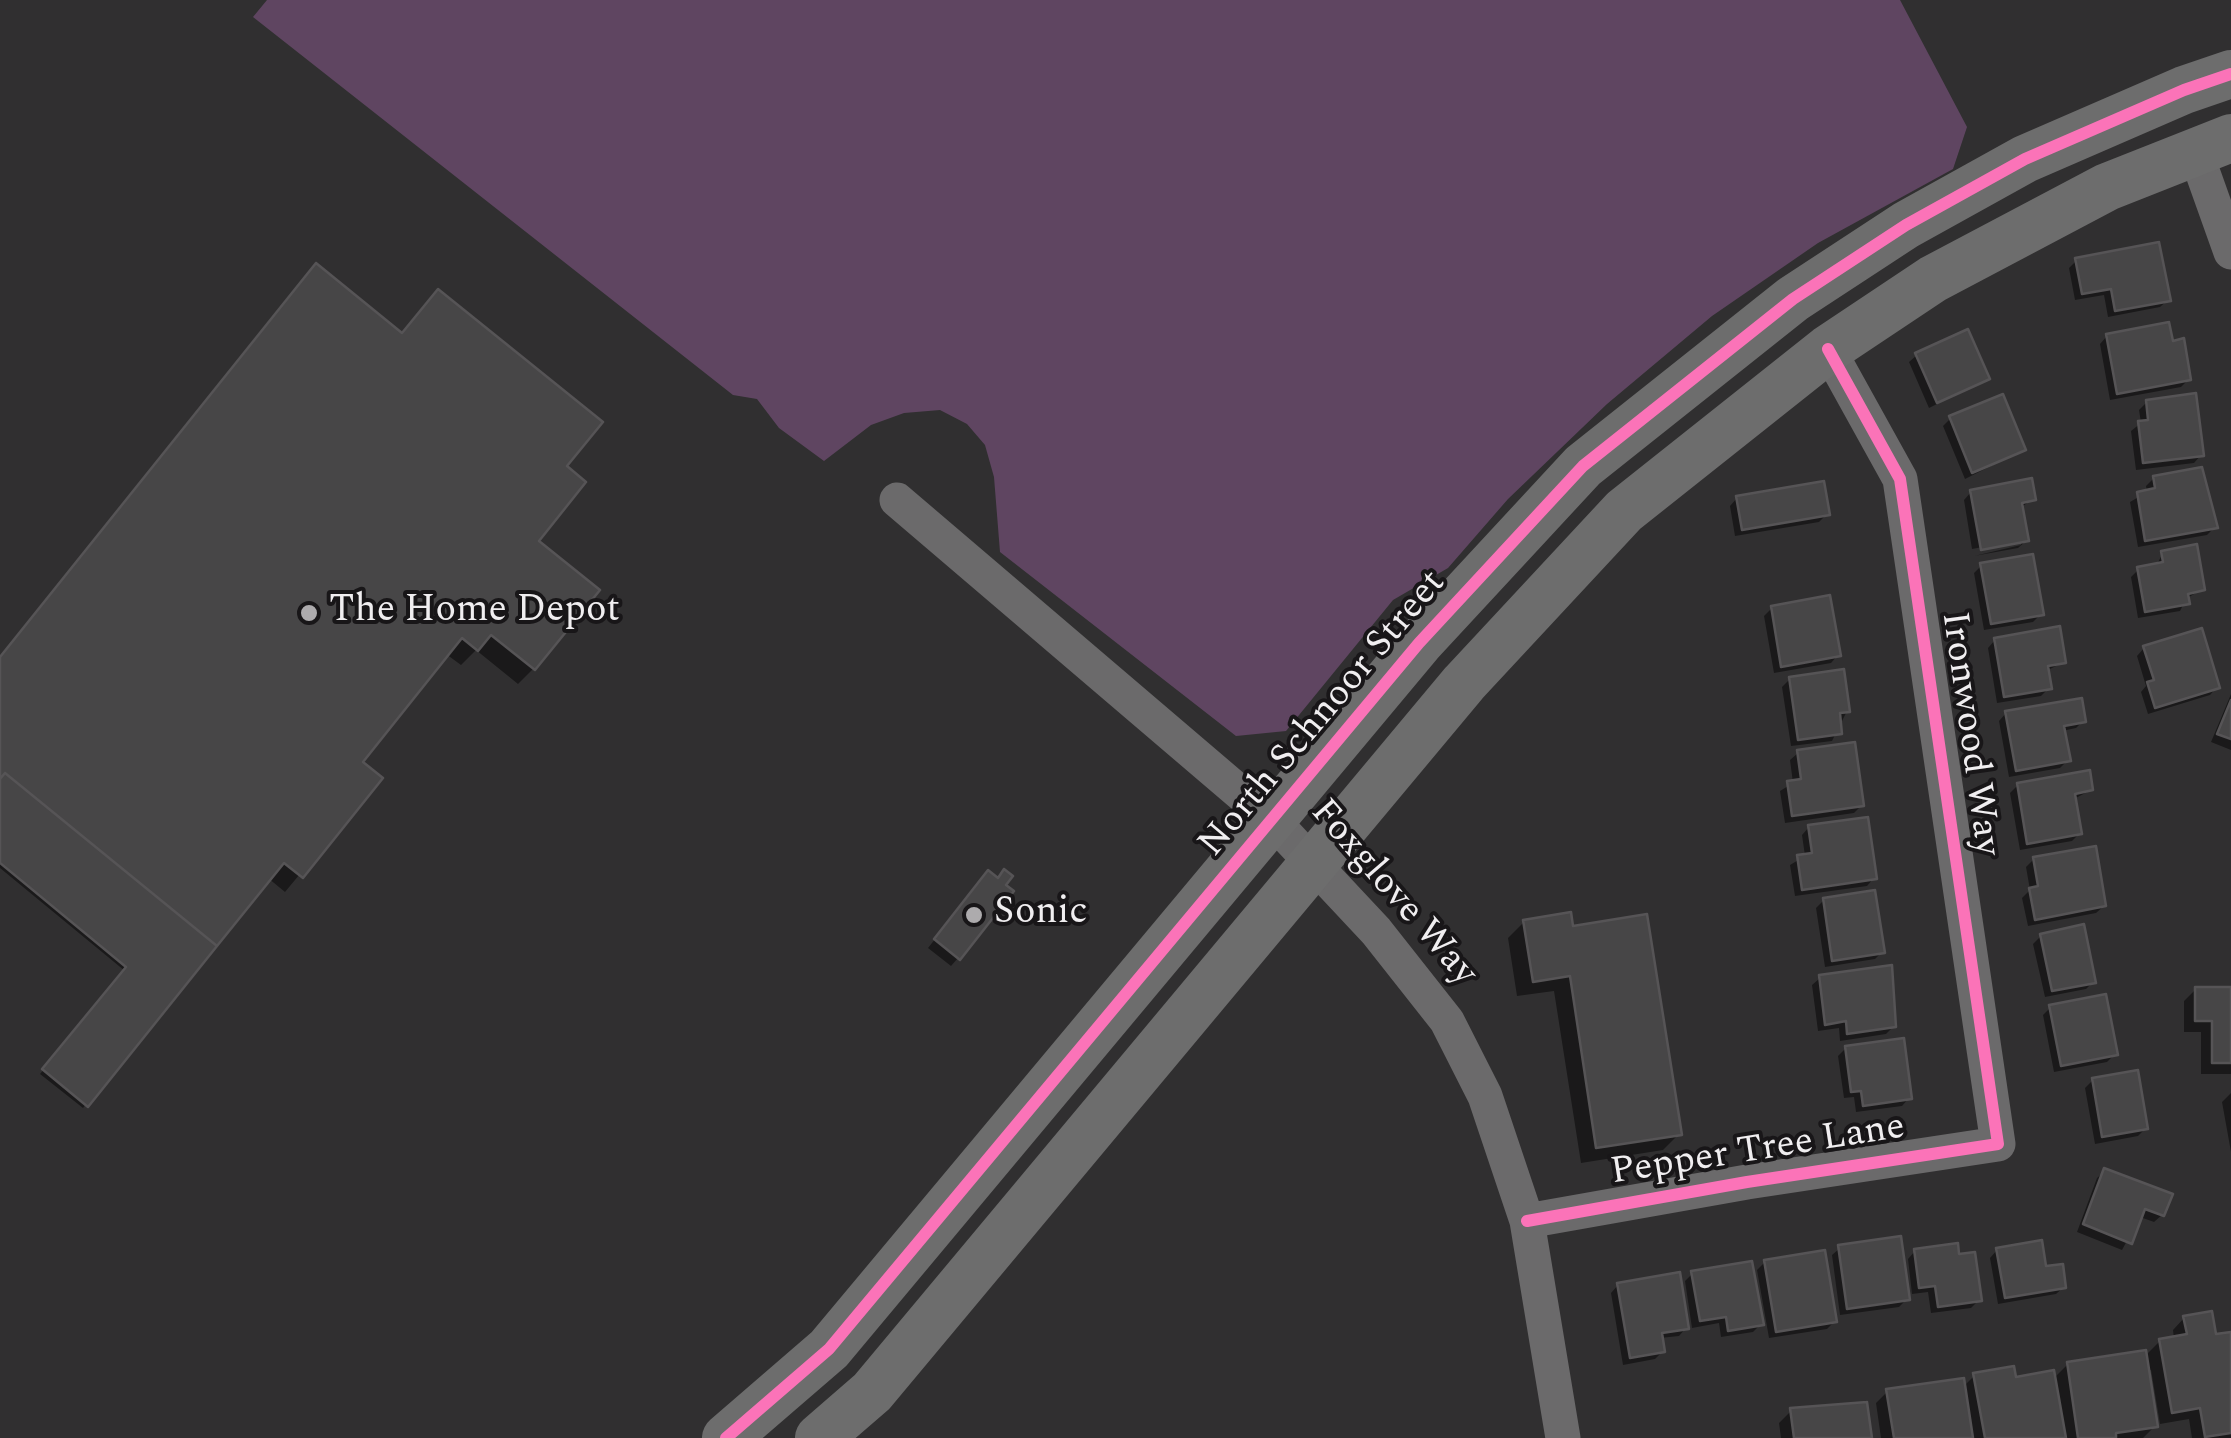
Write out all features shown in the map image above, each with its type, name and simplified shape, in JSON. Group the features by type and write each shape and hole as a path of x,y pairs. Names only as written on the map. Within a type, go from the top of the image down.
{"street":[{"name":"North Schnoor Street","path":"726,1438 828,1349 1274,821 1418,643 1583,466 1793,299 1906,225 2025,159 2184,90 2231,74"},
{"path":"824,1433 872,1392 1317,864 1464,683 1624,511 1828,348 1933,279 2021,230 2213,145 2231,252"},
{"name":"Ironwood Way","path":"1828,348 1900,480 1998,1144"},
{"name":"Foxglove Way","path":"897,500 1274,821 1317,864 1447,1021 1485,1096 1527,1222 1563,1438"},
{"name":"Pepper Tree Lane","path":"1527,1222 1746,1182 1998,1144"},
{"path":"824,1433 843,1383 929,1288 931,1227"}],"shaded area":[{"path":"267,0 1900,0 1967,127 1953,169 1818,243 1712,316 1607,404 1508,499 1448,568 1393,600 1286,731 1236,736 1000,552 994,477 985,445 967,424 940,410 904,413 871,425 824,461 779,428 757,399 733,395 253,17"}],"building":[{"path":"2159,242 2171,301 2115,311 2111,289 2082,294 2075,258"},
{"name":"The Home Depot","path":"316,263 402,333 438,289 603,422 567,466 586,482 539,541 600,590 535,670 491,635 478,651 462,638 363,762 383,778 303,878 284,863 217,946 5,773 0,779 0,657"},
{"path":"2169,322 2173,341 2184,338 2191,380 2117,394 2106,334"},
{"path":"1968,329 1990,379 1937,403 1915,353"},
{"path":"2196,393 2204,456 2143,463 2138,421 2148,420 2146,400"},
{"path":"2003,394 2026,450 1972,473 1949,416"},
{"path":"2202,467 2218,528 2145,541 2137,492 2155,488 2153,476"},
{"path":"2032,478 2036,500 2022,503 2029,541 1981,550 1970,490"},
{"path":"1824,481 1830,515 1742,530 1736,496"},
{"path":"2197,544 2205,590 2188,594 2190,604 2145,612 2137,567 2163,562 2161,551"},
{"path":"2033,554 2044,615 1991,624 1980,563"},
{"path":"1830,595 1841,656 1781,667 1771,606"},
{"path":"2060,626 2066,663 2048,666 2052,689 2004,697 1994,638"},
{"path":"2202,628 2220,688 2155,708 2147,682 2154,680 2143,646"},
{"path":"1844,669 1850,712 1840,713 1842,734 1798,740 1789,677"},
{"path":"2082,698 2086,722 2064,726 2071,761 2016,771 2005,711"},
{"path":"2231,700 2231,739 2217,734"},
{"path":"1855,742 1864,806 1792,816 1787,781 1801,779 1797,750"},
{"path":"2090,770 2093,790 2075,794 2082,834 2027,844 2017,783"},
{"path":"5,773 217,946 88,1107 42,1069 126,967 0,863 0,779"},
{"path":"1868,817 1877,879 1802,890 1797,855 1812,853 1808,825"},
{"path":"2096,846 2106,906 2035,920 2029,888 2038,886 2033,857"},
{"name":"Sonic","path":"1004,869 1013,876 1006,885 1014,891 960,960 934,939 988,870 998,878"},
{"path":"1875,890 1885,953 1832,961 1823,898"},
{"path":"1571,912 1573,926 1647,914 1682,1135 1596,1148 1570,976 1533,982 1523,920"},
{"path":"2084,924 2096,983 2052,991 2040,934"},
{"path":"1892,965 1896,1027 1847,1034 1846,1021 1825,1025 1819,975"},
{"path":"2195,987 2231,987 2231,1063 2212,1063 2212,1021 2195,1021"},
{"path":"2106,994 2118,1055 2061,1066 2049,1005"},
{"path":"1904,1038 1912,1099 1863,1106 1861,1091 1851,1092 1845,1046"},
{"path":"2138,1070 2148,1129 2102,1137 2092,1078"},
{"path":"2104,1168 2173,1194 2164,1216 2145,1209 2132,1244 2083,1224"},
{"path":"1901,1236 1910,1300 1847,1309 1838,1245"},
{"path":"2042,1240 2046,1266 2063,1264 2066,1288 2005,1298 1996,1248"},
{"path":"1958,1243 1959,1254 1975,1252 1982,1301 1938,1307 1935,1286 1919,1288 1914,1249"},
{"path":"1825,1250 1837,1322 1776,1332 1764,1260"},
{"path":"1752,1261 1764,1325 1728,1331 1726,1317 1700,1321 1691,1271"},
{"path":"1680,1272 1689,1329 1662,1333 1665,1352 1630,1358 1617,1283"},
{"path":"2212,1311 2216,1334 2231,1332 2231,1433 2205,1437 2200,1408 2172,1413 2159,1339 2187,1334 2183,1316"},
{"path":"2146,1350 2158,1427 2116,1433 2116,1438 2078,1438 2067,1362"},
{"path":"2014,1366 2016,1377 2054,1370 2066,1438 1985,1438 1973,1373"},
{"path":"1964,1378 1973,1438 1894,1438 1886,1389"},
{"path":"1867,1402 1872,1438 1794,1438 1790,1408"}],"cycle path":[{"path":"726,1438 829,1349 1419,643 1583,466 1793,299 1906,225 2025,159 2184,90 2231,74"},
{"path":"1527,1221 1998,1144 1900,479 1828,349"}],"place":[{"name":"The Home Depot","path":"309,613"},
{"name":"Sonic","path":"974,915"}]}
